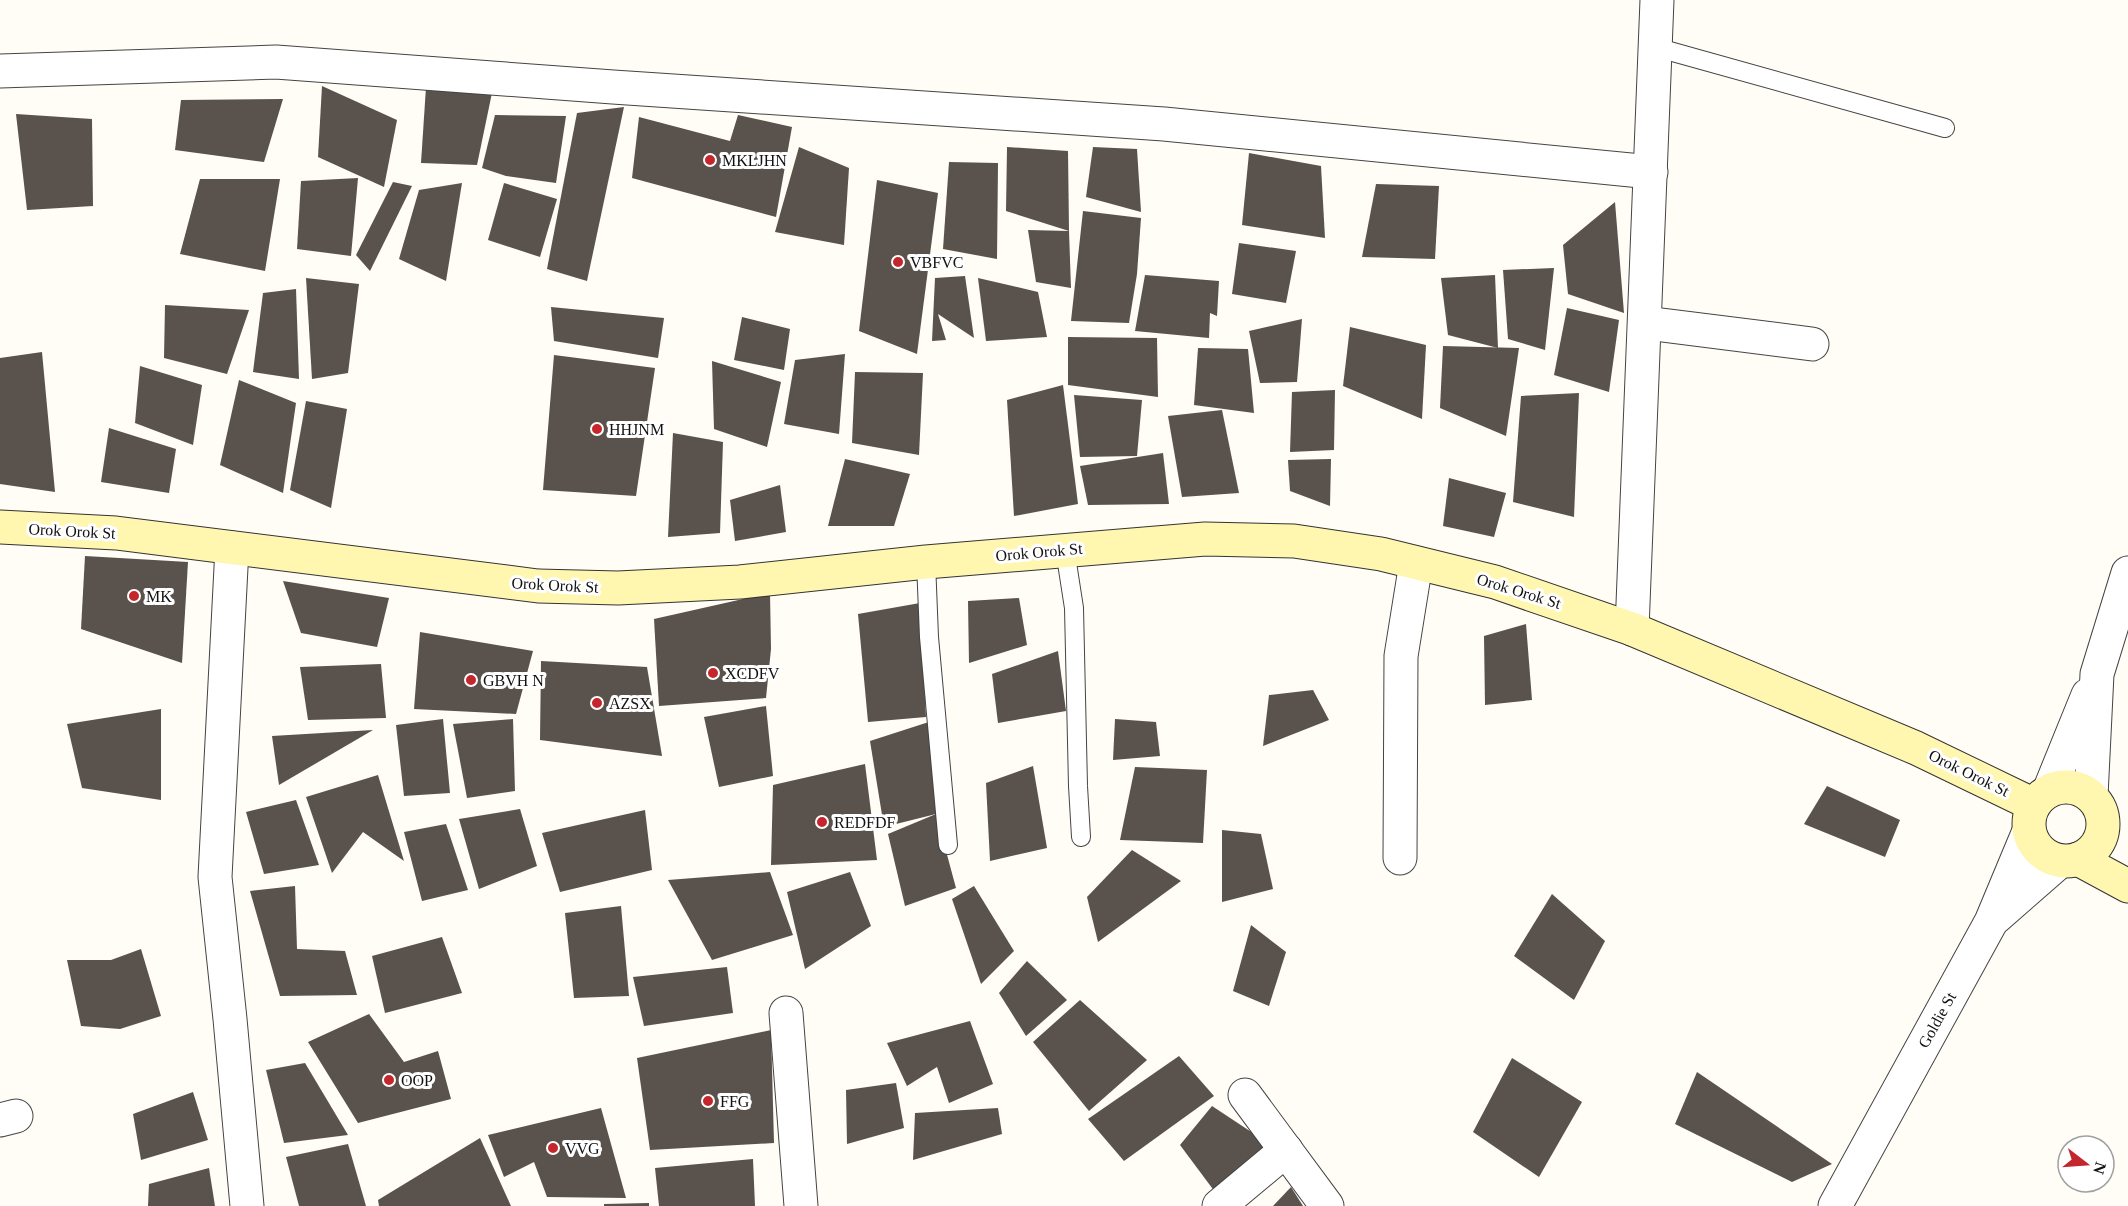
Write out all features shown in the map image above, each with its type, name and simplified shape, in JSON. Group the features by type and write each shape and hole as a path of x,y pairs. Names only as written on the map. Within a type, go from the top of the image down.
{"main road":[{"name":"Orok Orok St","path":"0,527 116,533 538,586 618,588 740,582 926,562 1205,539 1294,541 1381,554 1495,582 1632,629 1906,743 2037,809"},
{"path":"2069,860 2089,854 2098,844 2115,838 2103,819 2099,806 2091,796 2078,788 2063,787 2037,809 2033,842 2048,857 2069,860 2128,886"}],"street":[{"path":"1632,629 1646,323 1657,0"},
{"path":"0,71 276,62 1164,124 1651,172"},
{"path":"1646,323 1812,344"},
{"path":"232,548 215,878 247,1206"},
{"path":"1401,858 1401,656 1416,563"},
{"path":"2091,796 2097,674 2128,573"},
{"name":"Goldie St","path":"1835,1206 1991,922 2037,809 2097,674"},
{"path":"1991,922 2069,860"},
{"path":"786,1013 801,1206"},
{"path":"1245,1095 1328,1206"},
{"path":"1219,1206 1286,1150"}],"lane":[{"path":"1655,47 1945,128"},
{"path":"1065,550 1074,608 1081,837"},
{"path":"926,562 930,660 948,845"}],"building":[{"path":"322,86 397,120 384,187 318,157"},
{"path":"426,87 493,88 477,165 421,163"},
{"path":"283,99 264,162 175,150 181,100"},
{"path":"624,107 587,281 547,269 577,113"},
{"path":"16,114 92,119 93,206 27,210"},
{"path":"495,115 566,116 556,183 506,176 482,168"},
{"name":"MKLJHN","path":"738,115 792,127 776,217 632,178 639,117 730,141"},
{"path":"799,147 849,168 844,245 775,232"},
{"path":"1007,147 1068,151 1069,231 1006,211"},
{"path":"1093,147 1137,149 1141,212 1086,197"},
{"path":"1249,153 1321,166 1325,238 1242,225"},
{"path":"949,162 998,163 997,259 943,249"},
{"path":"358,178 351,256 297,249 301,181"},
{"path":"200,179 280,179 265,271 180,254"},
{"name":"VBFVC","path":"877,180 938,193 917,354 859,331"},
{"path":"393,182 412,186 370,271 356,255"},
{"path":"462,183 446,281 399,259 419,190"},
{"path":"504,183 557,199 540,257 488,240"},
{"path":"1376,184 1439,186 1435,259 1362,257"},
{"path":"1615,202 1624,313 1568,294 1563,245"},
{"path":"1083,211 1141,218 1137,274 1129,323 1071,321"},
{"path":"1028,230 1069,231 1071,288 1036,282"},
{"path":"1239,243 1296,251 1286,303 1232,294"},
{"path":"1554,268 1545,350 1508,339 1503,270"},
{"path":"1145,275 1219,281 1217,316 1210,313 1209,338 1135,331"},
{"path":"1495,275 1498,348 1448,335 1441,278"},
{"path":"965,276 974,338 938,314 946,340 932,341 935,278"},
{"path":"306,278 359,284 348,373 312,379"},
{"path":"978,278 1038,292 1047,337 986,341"},
{"path":"296,289 299,379 253,372 263,293"},
{"path":"165,305 249,310 227,374 164,358"},
{"path":"551,307 664,318 658,358 554,341"},
{"path":"1567,308 1619,320 1609,392 1554,375"},
{"path":"742,317 790,329 784,370 734,360"},
{"path":"1302,319 1297,382 1260,383 1249,331"},
{"path":"1350,327 1426,345 1422,419 1343,386"},
{"path":"1068,337 1157,338 1158,397 1068,385"},
{"path":"1443,346 1519,348 1506,436 1440,408"},
{"path":"1198,348 1248,349 1254,413 1194,405"},
{"path":"42,352 55,492 0,484 0,358"},
{"path":"845,354 839,434 784,424 795,360"},
{"name":"HHJNM","path":"554,355 655,368 636,496 543,490"},
{"path":"712,361 781,382 767,447 714,429"},
{"path":"140,366 202,385 193,445 135,423"},
{"path":"855,372 923,373 919,455 852,443"},
{"path":"239,380 296,403 283,493 220,465"},
{"path":"1063,385 1078,504 1014,516 1007,400"},
{"path":"1335,390 1334,450 1290,452 1292,392"},
{"path":"1579,393 1574,517 1513,502 1521,396"},
{"path":"1074,395 1142,400 1137,456 1080,457"},
{"path":"306,401 347,409 331,508 290,490"},
{"path":"1222,410 1239,493 1182,497 1168,416"},
{"path":"109,428 176,449 169,493 101,482"},
{"path":"673,433 723,442 720,533 668,537"},
{"path":"1163,453 1169,504 1088,505 1080,466"},
{"path":"845,459 910,474 894,526 828,526"},
{"path":"1331,459 1330,506 1290,491 1288,460"},
{"path":"1449,478 1506,493 1494,537 1443,526"},
{"path":"780,485 786,532 735,541 730,500"},
{"name":"MK","path":"85,556 188,562 182,663 81,629"},
{"path":"283,581 389,598 377,647 301,633"},
{"name":"XCDFV","path":"770,593 771,649 766,698 659,706 654,619"},
{"path":"1019,598 1027,645 969,663 968,601"},
{"path":"920,603 926,717 868,722 858,614"},
{"path":"1526,624 1532,700 1485,705 1484,636"},
{"name":"GBVH N","path":"420,632 533,651 516,714 414,709"},
{"path":"1058,651 1066,711 998,723 992,674"},
{"name":"AZSX","path":"541,661 647,667 662,756 540,740"},
{"path":"381,664 386,718 308,720 300,667"},
{"path":"1313,690 1329,720 1263,746 1269,695"},
{"path":"766,706 773,776 719,787 704,717"},
{"path":"161,709 161,800 82,788 67,724"},
{"path":"443,719 450,793 404,796 396,725"},
{"path":"513,719 515,791 467,798 453,724"},
{"path":"1115,719 1156,722 1160,756 1113,760"},
{"path":"935,720 936,814 884,827 870,741"},
{"path":"373,730 279,785 272,736"},
{"name":"REDFDF","path":"865,764 877,860 771,865 773,785"},
{"path":"1033,766 1047,848 990,861 986,783"},
{"path":"1135,767 1207,770 1203,843 1120,840"},
{"path":"378,775 404,861 363,832 332,873 306,797"},
{"path":"1827,786 1900,820 1885,857 1804,824"},
{"path":"296,800 319,865 264,874 246,812"},
{"path":"520,809 537,866 479,889 459,819"},
{"path":"645,810 652,870 560,892 542,833"},
{"path":"936,814 956,888 905,906 888,834"},
{"path":"446,824 468,890 422,901 404,832"},
{"path":"1222,830 1261,834 1273,889 1222,902"},
{"path":"1132,850 1181,881 1098,942 1087,897"},
{"path":"770,872 793,935 712,960 668,880"},
{"path":"850,872 871,926 805,969 787,892"},
{"path":"295,886 297,949 345,951 357,995 280,996 250,891"},
{"path":"974,886 1014,951 981,984 952,899"},
{"path":"1552,894 1605,941 1574,1000 1514,956"},
{"path":"621,906 629,996 574,998 565,913"},
{"path":"1251,925 1286,952 1269,1006 1233,991"},
{"path":"442,937 462,993 385,1013 372,956"},
{"path":"141,949 161,1016 120,1029 81,1026 67,960 111,960"},
{"path":"1027,961 1067,1000 1026,1036 999,993"},
{"path":"727,967 733,1013 644,1026 633,977"},
{"path":"1080,1000 1147,1060 1089,1111 1033,1042"},
{"name":"OOP","path":"369,1014 404,1062 438,1051 451,1099 358,1123 308,1042"},
{"path":"970,1021 993,1084 949,1103 937,1067 907,1086 887,1043"},
{"name":"FFG","path":"771,1030 774,1143 650,1150 637,1058"},
{"path":"1179,1056 1214,1096 1124,1161 1088,1119"},
{"path":"1512,1058 1582,1102 1539,1177 1473,1132"},
{"path":"305,1063 348,1135 284,1143 266,1070"},
{"path":"1697,1072 1832,1164 1792,1182 1675,1124"},
{"path":"896,1083 904,1128 847,1144 846,1090"},
{"path":"193,1092 208,1140 141,1160 133,1114"},
{"path":"1212,1106 1268,1143 1218,1196 1180,1145"},
{"name":"VVG","path":"601,1108 626,1198 547,1197 534,1162 504,1177 488,1135"},
{"path":"998,1108 1002,1134 913,1160 915,1113"},
{"path":"480,1138 511,1206 379,1206 378,1200"},
{"path":"348,1144 366,1206 299,1206 286,1157"},
{"path":"753,1159 755,1206 659,1206 655,1168"},
{"path":"209,1168 215,1206 148,1206 149,1184"},
{"path":"1291,1187 1303,1206 1273,1206"},
{"path":"649,1203 649,1206 604,1206 604,1204"}],"place":[{"name":"MKLJHN","path":"710,160"},
{"name":"VBFVC","path":"898,262"},
{"name":"HHJNM","path":"597,429"},
{"name":"MK","path":"134,596"},
{"name":"XCDFV","path":"713,673"},
{"name":"GBVH N","path":"471,680"},
{"name":"AZSX","path":"597,703"},
{"name":"REDFDF","path":"822,822"},
{"name":"OOP","path":"389,1080"},
{"name":"FFG","path":"708,1101"},
{"name":"VVG","path":"553,1148"}]}
